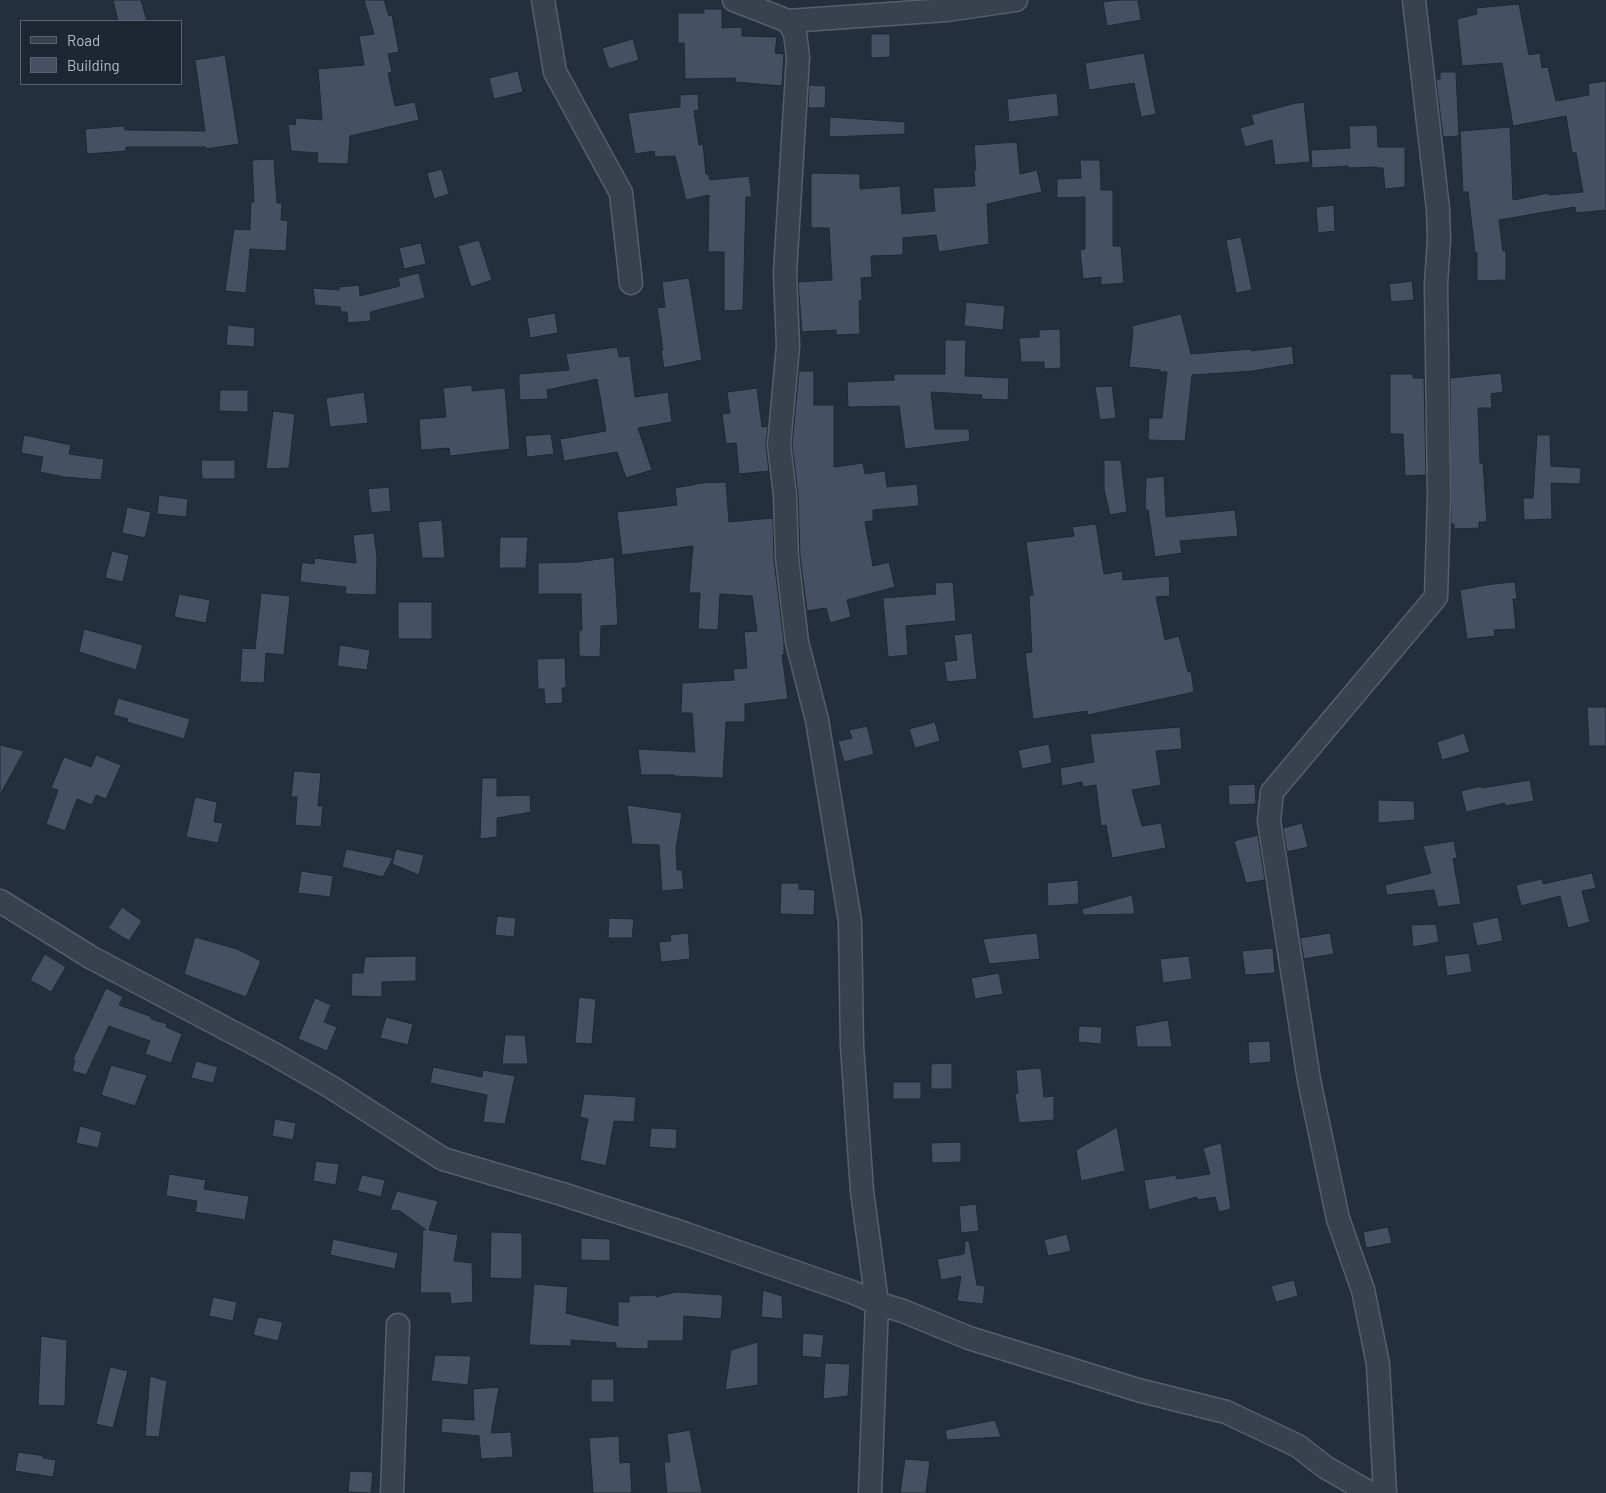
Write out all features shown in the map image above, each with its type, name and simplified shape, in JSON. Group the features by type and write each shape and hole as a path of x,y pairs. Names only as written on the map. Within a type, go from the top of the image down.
{"street":[{"path":"543,0 555,72 621,193 631,283"},
{"path":"734,0 788,21 947,10 1016,0"},
{"path":"1385,1493 1378,1364 1363,1290 1338,1219 1309,1080 1269,821 1272,792 1436,598 1438,496 1436,285 1439,240 1438,209 1414,0"},
{"path":"788,21 795,34 798,57 785,273 788,346 779,444 785,494 787,558 797,642 818,720 850,920 852,1046 862,1191 877,1303 870,1493"},
{"path":"0,901 92,958 331,1086 443,1159 562,1194 686,1234 852,1292 978,1341 1138,1390 1226,1412 1298,1446 1325,1467 1370,1493"},
{"path":"392,1493 398,1325"}],"building":[{"path":"113,0 141,0 147,20 118,20"},
{"path":"364,0 384,0 389,16 392,15 399,52 388,54 392,72 388,73 395,106 415,102 419,120 350,136 348,164 317,163 318,153 291,151 288,124 295,125 296,118 322,120 318,69 364,65 359,36 374,34"},
{"path":"1138,0 1141,20 1107,26 1103,2"},
{"path":"1519,4 1529,55 1540,53 1542,68 1548,67 1556,101 1589,95 1588,84 1606,81 1606,210 1576,213 1575,207 1499,220 1503,251 1506,251 1506,280 1477,281 1477,253 1475,253 1468,192 1463,192 1460,131 1510,127 1513,200 1549,193 1549,195 1583,192 1576,153 1572,153 1566,116 1513,126 1502,63 1462,66 1457,19 1477,14 1476,8"},
{"path":"704,9 722,9 722,28 742,27 742,36 777,37 775,53 784,54 782,86 735,82 736,78 685,79 684,43 678,43 678,13 704,13"},
{"path":"871,34 890,34 890,57 871,58"},
{"path":"633,39 639,60 609,69 602,48"},
{"path":"1144,53 1156,114 1141,117 1134,83 1089,90 1085,63"},
{"path":"225,55 239,144 206,149 206,147 126,147 126,151 87,154 85,129 124,126 125,130 205,131 195,60"},
{"path":"518,71 523,92 494,99 489,78"},
{"path":"1440,72 1456,72 1459,136 1443,137 1436,79 1440,79"},
{"path":"809,85 826,86 825,108 808,108"},
{"path":"1057,93 1059,116 1009,122 1007,99"},
{"path":"698,94 699,110 694,111 699,145 703,144 706,174 708,174 710,180 749,176 752,197 746,197 743,310 724,311 724,252 708,252 709,195 686,200 675,156 655,157 654,151 635,154 628,113 680,107 680,95"},
{"path":"1304,102 1310,162 1275,165 1272,140 1245,147 1240,128 1254,124 1251,115"},
{"path":"830,117 905,122 905,134 829,137"},
{"path":"1377,125 1378,147 1405,147 1405,187 1385,189 1383,168 1348,168 1348,166 1312,168 1311,150 1350,148 1349,126"},
{"path":"1017,142 1020,174 1037,170 1042,192 987,204 989,244 939,252 936,235 903,238 903,255 871,256 872,277 861,278 862,300 859,301 860,334 836,335 836,330 802,332 798,282 832,280 829,228 811,228 811,173 860,174 860,189 900,186 902,214 935,211 933,188 975,186 974,145"},
{"path":"274,159 277,203 282,203 281,220 288,221 286,251 250,249 246,293 225,291 234,229 250,230 251,202 254,202 252,160"},
{"path":"1080,160 1100,160 1101,190 1113,190 1113,246 1121,246 1124,283 1101,285 1101,277 1083,279 1080,250 1085,249 1085,197 1057,198 1057,179 1081,178"},
{"path":"442,169 449,194 434,199 427,173"},
{"path":"1334,205 1335,231 1318,233 1316,207"},
{"path":"1241,237 1252,290 1236,293 1226,240"},
{"path":"479,240 492,280 471,287 458,246"},
{"path":"421,243 426,264 404,269 399,248"},
{"path":"419,273 425,298 370,312 371,321 348,323 347,312 341,312 340,307 315,305 313,288 339,290 339,287 359,285 360,296 400,286 398,278"},
{"path":"689,278 702,360 664,368 657,308 665,307 662,282"},
{"path":"1412,281 1414,300 1391,302 1389,284"},
{"path":"966,302 1005,306 1003,330 964,326"},
{"path":"555,313 558,333 530,338 527,318"},
{"path":"1181,314 1191,354 1251,349 1251,351 1292,346 1294,364 1253,371 1192,375 1185,441 1148,440 1149,418 1162,418 1167,372 1129,367 1133,333 1132,326"},
{"path":"228,325 255,328 254,347 226,345"},
{"path":"1060,329 1061,368 1044,369 1044,362 1021,362 1019,338 1039,337 1039,330"},
{"path":"945,340 966,340 965,376 1009,378 1008,400 981,399 982,395 931,392 935,429 969,429 970,441 905,449 899,406 848,407 847,382 894,380 894,374 945,374"},
{"path":"617,347 619,357 630,356 635,397 668,392 672,422 638,428 652,470 626,478 617,452 564,461 560,439 606,431 597,379 547,390 548,399 520,400 519,374 569,370 566,354"},
{"path":"799,371 814,371 814,405 834,405 834,467 863,463 865,474 885,471 887,487 917,484 919,506 873,510 873,521 865,522 873,566 889,562 895,587 847,600 851,617 830,623 826,608 807,611 800,557 798,494 792,445"},
{"path":"1501,373 1503,392 1491,394 1492,408 1478,408 1480,463 1483,463 1487,522 1479,522 1479,528 1454,529 1454,524 1451,524 1450,378"},
{"path":"1390,374 1413,374 1413,378 1424,378 1426,475 1405,476 1403,434 1390,434"},
{"path":"472,385 472,391 505,388 510,449 450,456 449,448 421,450 419,419 446,417 443,388"},
{"path":"1112,386 1116,418 1100,420 1095,387"},
{"path":"757,388 762,427 768,426 766,446 769,471 739,474 736,443 726,444 722,414 730,413 727,392"},
{"path":"220,390 248,390 248,412 219,411"},
{"path":"364,392 368,423 330,427 326,398"},
{"path":"273,411 295,414 289,468 266,469"},
{"path":"551,434 554,454 527,457 525,436"},
{"path":"24,435 71,445 69,454 104,459 101,480 64,477 40,472 43,457 21,453"},
{"path":"1537,435 1550,435 1551,466 1581,468 1580,484 1551,483 1552,519 1524,520 1523,498 1533,498"},
{"path":"201,460 235,460 235,479 202,479"},
{"path":"1104,460 1121,460 1127,512 1110,515 1104,489"},
{"path":"1164,476 1166,517 1235,510 1238,536 1180,541 1182,553 1155,557 1148,510 1145,510 1146,478"},
{"path":"726,482 729,522 773,518 774,560 784,642 784,655 782,655 788,699 745,704 745,722 726,722 723,778 641,775 638,749 695,752 692,713 681,713 682,683 734,680 733,669 747,668 744,632 757,631 752,596 720,594 718,630 698,629 700,593 689,593 693,546 622,555 617,512 677,505 675,488 702,483"},
{"path":"389,487 391,511 371,513 368,489"},
{"path":"159,495 188,499 186,517 157,514"},
{"path":"127,507 151,512 145,538 122,533"},
{"path":"442,520 445,558 422,558 418,522"},
{"path":"1096,524 1104,574 1122,571 1123,580 1169,576 1170,596 1156,597 1165,640 1179,636 1188,672 1191,671 1194,692 1088,715 1087,711 1033,719 1025,653 1032,652 1029,596 1033,595 1026,542 1074,536 1072,527"},
{"path":"374,533 377,557 376,595 345,594 346,587 300,582 302,562 314,564 315,558 356,563 353,535"},
{"path":"500,537 528,537 526,568 499,568"},
{"path":"112,551 129,555 123,582 105,578"},
{"path":"614,557 618,625 601,626 600,657 579,656 579,630 582,630 581,594 538,594 538,563 578,562"},
{"path":"953,582 956,621 906,626 908,655 888,657 883,598 936,594 935,583"},
{"path":"1515,582 1517,599 1513,599 1516,629 1494,630 1495,636 1467,639 1460,590"},
{"path":"261,593 290,596 284,655 266,653 264,683 240,682 242,648 255,649"},
{"path":"179,594 210,600 206,623 174,617"},
{"path":"398,602 432,602 432,639 398,639"},
{"path":"84,629 143,645 136,670 79,652"},
{"path":"972,633 977,679 947,682 944,662 957,660 954,635"},
{"path":"340,645 370,650 367,670 337,666"},
{"path":"565,658 566,688 562,688 563,703 545,704 544,689 538,689 537,659"},
{"path":"118,698 190,719 184,739 127,722 128,719 113,715"},
{"path":"1587,707 1606,707 1606,746 1589,746"},
{"path":"935,722 940,741 915,748 909,729"},
{"path":"867,726 874,754 844,762 838,741 852,738 849,730"},
{"path":"1180,727 1182,749 1156,751 1161,785 1132,790 1142,826 1161,823 1166,848 1112,858 1106,825 1101,826 1096,785 1083,787 1082,782 1062,786 1060,768 1094,762 1090,734"},
{"path":"1464,733 1470,752 1442,760 1437,742"},
{"path":"1049,744 1052,763 1022,769 1018,750"},
{"path":"0,745 24,751 0,795"},
{"path":"96,755 121,765 106,799 96,795 92,805 77,799 65,831 46,824 58,790 51,788 64,757 91,767"},
{"path":"294,771 321,773 318,806 323,806 321,827 295,825 297,797 291,797"},
{"path":"482,778 497,778 497,796 530,795 531,812 497,818 497,837 480,839"},
{"path":"1530,780 1534,801 1505,806 1505,803 1466,812 1461,791 1481,786 1482,788"},
{"path":"1255,784 1256,804 1229,805 1228,785"},
{"path":"195,797 217,802 214,822 223,823 218,843 186,837"},
{"path":"1378,800 1414,801 1415,820 1378,823"},
{"path":"627,805 682,813 676,848 677,870 682,870 684,889 662,891 659,845 632,844"},
{"path":"1302,823 1308,847 1287,852 1283,828"},
{"path":"1258,835 1265,880 1246,883 1234,841"},
{"path":"1454,841 1457,858 1453,859 1461,904 1438,907 1434,890 1387,895 1385,885 1431,873 1423,846"},
{"path":"346,849 393,858 383,877 342,867"},
{"path":"396,849 424,855 419,875 392,864"},
{"path":"301,871 333,876 330,897 298,893"},
{"path":"1592,873 1596,888 1582,891 1590,922 1568,928 1560,896 1521,906 1516,885 1542,879 1543,884"},
{"path":"1078,880 1079,904 1048,906 1047,883"},
{"path":"781,883 799,883 799,889 815,890 814,915 780,914"},
{"path":"1132,895 1135,914 1083,915 1082,909"},
{"path":"122,907 142,921 129,941 108,928"},
{"path":"497,916 516,918 514,937 495,935"},
{"path":"1498,917 1503,941 1477,946 1472,923"},
{"path":"609,918 634,919 632,938 608,938"},
{"path":"1436,924 1439,942 1413,947 1411,925"},
{"path":"688,933 690,959 661,962 659,942 671,941 670,935"},
{"path":"1037,933 1040,959 989,964 983,939"},
{"path":"1330,933 1334,954 1304,959 1300,938"},
{"path":"195,937 237,949 261,961 246,997 184,974"},
{"path":"1273,948 1275,973 1245,975 1242,951"},
{"path":"1469,953 1472,972 1447,976 1444,956"},
{"path":"45,954 66,967 51,992 30,980"},
{"path":"416,956 416,981 382,982 382,997 351,996 352,973 363,973 365,957"},
{"path":"1189,956 1192,979 1163,983 1160,959"},
{"path":"999,973 1003,994 975,999 971,978"},
{"path":"106,988 123,997 119,1005 152,1017 151,1019 167,1024 166,1027 182,1034 171,1063 145,1054 150,1041 109,1026 86,1075 72,1071 75,1060 73,1059"},
{"path":"579,997 596,999 592,1044 575,1043"},
{"path":"315,998 331,1005 324,1022 337,1027 327,1051 298,1039"},
{"path":"386,1017 413,1024 408,1045 380,1038"},
{"path":"1168,1020 1172,1047 1137,1047 1135,1026"},
{"path":"1079,1026 1102,1027 1101,1044 1078,1042"},
{"path":"505,1035 525,1035 528,1064 502,1064"},
{"path":"1270,1041 1271,1062 1249,1064 1248,1042"},
{"path":"196,1061 218,1067 213,1083 191,1078"},
{"path":"952,1063 952,1089 931,1089 931,1064"},
{"path":"111,1065 147,1075 135,1106 101,1095"},
{"path":"433,1067 482,1077 483,1070 515,1076 505,1124 483,1122 487,1095 430,1083"},
{"path":"1041,1068 1044,1097 1054,1096 1054,1120 1019,1123 1015,1094 1018,1093 1016,1070"},
{"path":"893,1082 921,1082 921,1099 893,1099"},
{"path":"584,1094 636,1097 634,1122 614,1121 606,1166 580,1160 588,1119 580,1117"},
{"path":"275,1119 296,1123 293,1140 272,1136"},
{"path":"80,1126 102,1132 98,1148 76,1143"},
{"path":"1117,1127 1125,1171 1081,1181 1076,1150"},
{"path":"651,1128 677,1129 676,1149 649,1147"},
{"path":"961,1142 961,1162 932,1163 931,1143"},
{"path":"1221,1143 1231,1209 1219,1212 1215,1197 1198,1200 1197,1197 1149,1210 1144,1180 1176,1175 1177,1179 1210,1174 1203,1148"},
{"path":"316,1161 339,1164 336,1185 313,1181"},
{"path":"169,1174 206,1180 204,1189 249,1196 245,1220 195,1212 197,1201 166,1196"},
{"path":"362,1175 385,1180 381,1197 357,1191"},
{"path":"397,1191 438,1201 429,1230 458,1235 454,1261 472,1263 473,1302 451,1304 450,1293 420,1293 423,1229 426,1230 400,1211 390,1210"},
{"path":"976,1204 979,1231 961,1233 959,1206"},
{"path":"1388,1227 1392,1243 1366,1248 1363,1232"},
{"path":"491,1232 522,1233 522,1279 490,1278"},
{"path":"1067,1234 1071,1251 1048,1256 1044,1240"},
{"path":"581,1238 610,1239 610,1261 581,1260"},
{"path":"333,1239 398,1253 395,1269 330,1255"},
{"path":"965,1241 969,1241 977,1285 985,1286 983,1304 957,1301 961,1276 941,1280 937,1259 964,1254"},
{"path":"1294,1280 1298,1296 1276,1302 1271,1286"},
{"path":"534,1284 568,1287 566,1313 618,1326 618,1302 629,1302 629,1296 656,1295 656,1297 676,1292 723,1295 721,1319 684,1316 683,1341 648,1341 648,1349 616,1348 616,1343 571,1340 571,1346 529,1345"},
{"path":"763,1290 782,1296 783,1319 761,1317"},
{"path":"213,1297 237,1302 233,1321 209,1316"},
{"path":"258,1317 283,1322 278,1341 253,1335"},
{"path":"803,1333 824,1335 821,1358 802,1356"},
{"path":"41,1336 67,1340 65,1406 38,1405"},
{"path":"758,1342 758,1385 725,1390 731,1350"},
{"path":"435,1355 471,1356 468,1385 431,1381"},
{"path":"825,1363 850,1364 848,1396 823,1399"},
{"path":"110,1367 128,1371 113,1428 96,1424"},
{"path":"150,1376 167,1381 159,1437 145,1436"},
{"path":"591,1379 614,1379 614,1402 591,1402"},
{"path":"499,1387 491,1433 511,1432 513,1457 481,1459 479,1436 441,1432 442,1418 474,1420 473,1389"},
{"path":"995,1420 1001,1437 947,1440 945,1430"},
{"path":"690,1430 702,1493 667,1493 664,1462 670,1462 667,1434"},
{"path":"619,1436 620,1463 630,1462 632,1493 593,1493 589,1438"},
{"path":"18,1452 56,1460 53,1477 15,1471"},
{"path":"905,1459 930,1461 926,1493 900,1493"},
{"path":"350,1471 373,1472 371,1493 348,1492"}]}
